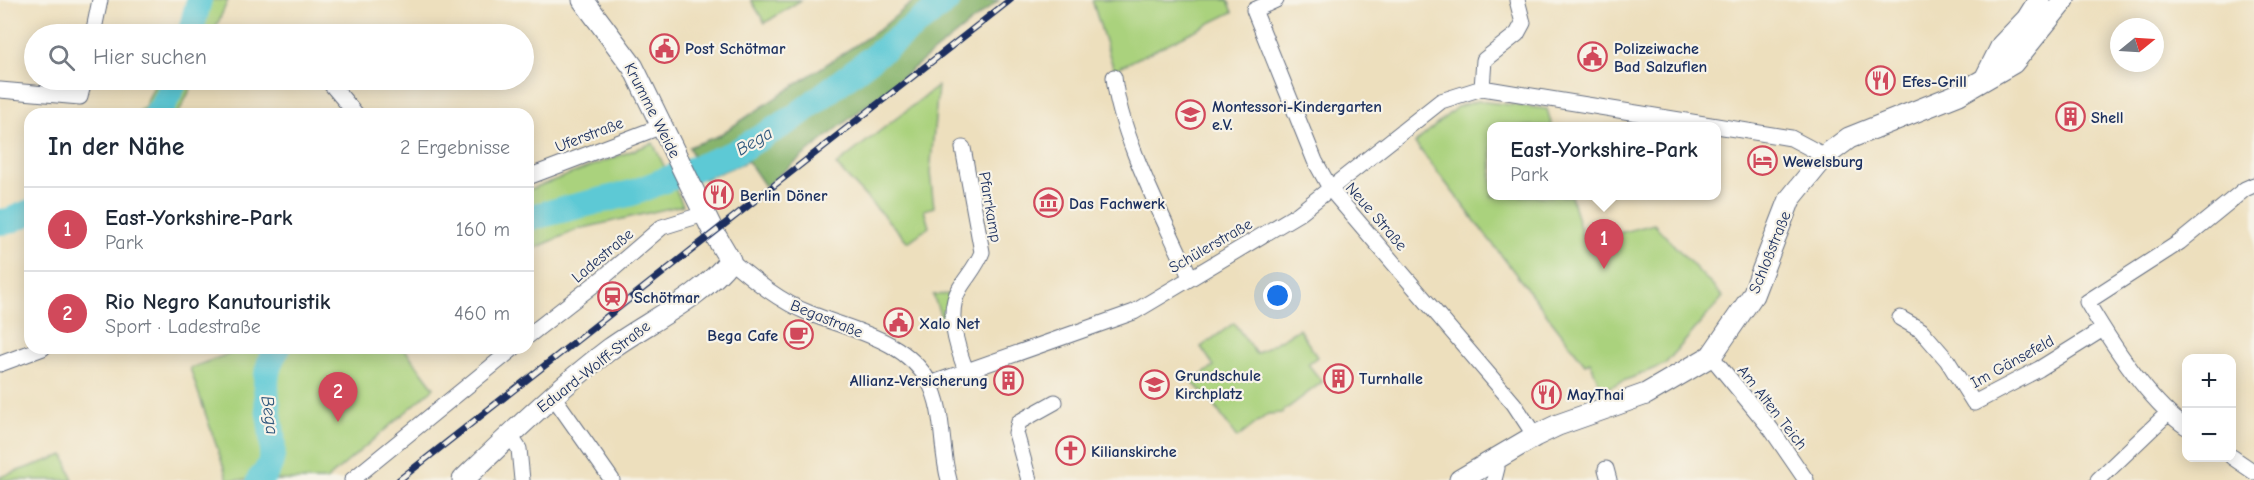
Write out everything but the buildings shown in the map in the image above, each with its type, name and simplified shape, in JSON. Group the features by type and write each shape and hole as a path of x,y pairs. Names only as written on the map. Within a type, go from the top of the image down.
{"street":[{"path":"95,24 100,0"},
{"name":"Krumme Weide","path":"583,0 633,67 700,204"},
{"name":"Neue Straße","path":"1275,0 1254,10 1315,161 1331,190 1514,404 1535,436"},
{"path":"1482,88 1484,60 1517,34 1523,23 1517,0"},
{"path":"1986,77 2002,45 2026,19 2039,0"},
{"name":"Schloßstraße","path":"1460,480 1493,470 1535,436 1558,425 1646,394 1711,357 1753,295 1790,199 1825,156 1849,138 1952,98 2013,63 2064,0"},
{"path":"1114,77 1116,94 1147,181 1190,277"},
{"name":"Schülerstraße","path":"930,384 1134,312 1298,214 1441,101 1482,88 1692,122"},
{"path":"0,90 80,97 82,90"},
{"path":"336,90 351,108"},
{"name":"Uferstraße","path":"534,175 662,126"},
{"name":"Schülerstraße","path":"1721,127 1791,138 1825,156"},
{"name":"Pfarrkamp","path":"963,148 982,252 977,266 959,289 954,302 956,345 966,371"},
{"path":"2182,424 2167,414 2103,329 2087,302 2180,242 2245,189 2254,185"},
{"name":"Begastraße","path":"700,204 730,260 761,286 789,304 891,345 917,366 930,384 949,480"},
{"name":"Ladestraße","path":"534,331 605,276 662,227 700,204"},
{"name":"Eduard-Wolff-Straße","path":"463,480 553,396 609,350 704,286 721,272 730,260"},
{"name":"Im Gänsefeld","path":"1900,318 1921,330 1947,360 1974,403 2039,369 2103,329"},
{"path":"0,364 27,354"},
{"path":"352,480 507,354"},
{"name":"Am Alten Teich","path":"1711,357 1771,429 1806,480"},
{"path":"553,396 612,480"},
{"path":"1029,480 1016,433 1019,422 1055,402"},
{"path":"2098,480 2167,414"},
{"path":"510,435 519,449 522,480"},
{"path":"2236,460 2254,472"}],"green space":[{"path":"193,0 228,0 217,24 182,24"},
{"path":"751,0 801,0 765,23"},
{"path":"915,0 999,0 765,186 748,161 704,179 689,147 718,136 880,29"},
{"path":"1092,0 1228,0 1233,12 1114,70"},
{"path":"938,86 930,173 934,207 924,210 929,227 908,242 836,165"},
{"path":"152,90 190,90 181,108 143,108"},
{"path":"1477,101 1547,109 1551,122 1487,122 1487,200 1572,200 1584,242 1654,224 1723,297 1665,364 1602,390 1590,362 1585,364 1415,143 1457,107"},
{"path":"653,143 683,205 579,229 534,248 534,188"},
{"path":"24,204 24,226 0,229 0,210 13,209"},
{"path":"951,294 950,341 933,295"},
{"path":"1234,323 1256,354 1299,329 1317,357 1308,364 1322,382 1281,413 1268,414 1237,438 1212,402 1192,382 1214,366 1201,347"},
{"path":"228,354 408,354 434,388 326,480 228,480 190,368"},
{"path":"64,455 73,480 0,480 0,477"}],"waterway":[{"path":"193,24 199,0"},
{"name":"Bega","path":"534,217 632,193 734,153 792,119 948,0"},
{"path":"161,108 171,90"},
{"path":"0,222 24,215"},
{"name":"Bega","path":"259,480 269,467 273,452 266,382 269,364 275,354"}],"railway":[{"path":"399,480 1010,0"}],"place":[{"name":"Post Schötmar","path":"664,48"},
{"name":"Polizeiwache Bad Salzuflen","path":"1593,57"},
{"name":"Efes-Grill","path":"1881,81"},
{"name":"Montessori-Kindergarten e.V.","path":"1191,115"},
{"name":"Shell","path":"2070,117"},
{"name":"Wewelsburg","path":"1762,161"},
{"name":"Berlin Döner","path":"719,195"},
{"name":"Das Fachwerk","path":"1048,203"},
{"name":"East-Yorkshire-Park","path":"1604,269"},
{"name":"Schötmar","path":"613,297"},
{"name":"Xalo Net","path":"898,323"},
{"name":"Bega Cafe","path":"799,335"},
{"name":"Turnhalle","path":"1338,378"},
{"name":"Allianz-Versicherung","path":"1009,380"},
{"name":"Grundschule Kirchplatz","path":"1154,384"},
{"name":"MayThai","path":"1546,394"},
{"name":"Rio Negro Kanutouristik","path":"338,422"},
{"name":"Kilianskirche","path":"1070,451"}]}
